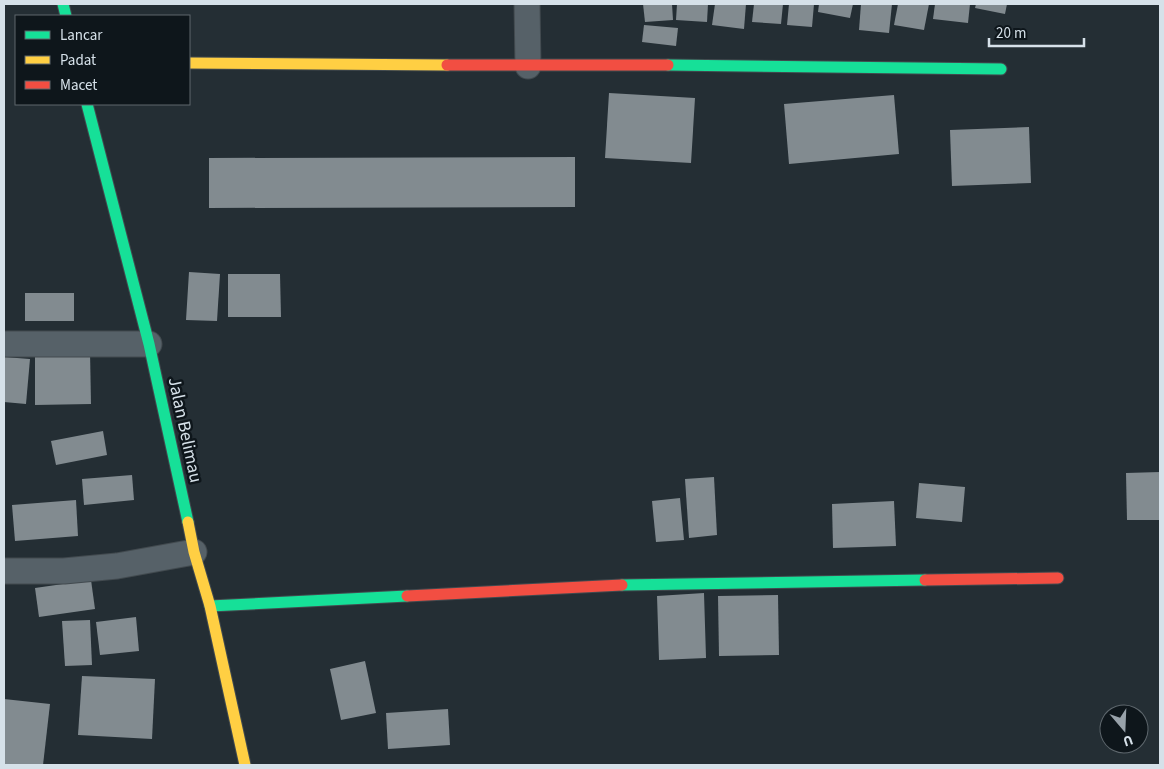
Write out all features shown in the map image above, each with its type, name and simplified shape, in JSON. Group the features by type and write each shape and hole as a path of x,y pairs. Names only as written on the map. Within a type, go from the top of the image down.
{"street":[{"path":"527,4 528,66"},
{"path":"190,63 1002,69"},
{"name":"Jalan Belimau","path":"87,105 149,344 194,552 210,606 245,765"},
{"path":"4,344 149,344"},
{"path":"4,571 64,571 117,566 194,552"},
{"path":"210,606 640,584 1058,578"}],"building":[{"path":"643,4 672,4 673,20 645,22"},
{"path":"677,4 708,4 707,22 676,20"},
{"path":"715,4 746,4 744,29 712,25"},
{"path":"754,4 783,4 781,24 752,22"},
{"path":"789,4 814,4 812,27 787,25"},
{"path":"819,4 853,4 850,18 818,12"},
{"path":"861,4 892,4 889,33 859,30"},
{"path":"898,4 929,4 924,30 894,25"},
{"path":"935,4 970,4 968,23 933,19"},
{"path":"976,4 1007,4 1005,14 975,8"},
{"path":"644,25 678,28 676,46 642,42"},
{"path":"609,93 695,98 691,163 605,158"},
{"path":"894,95 899,154 789,164 784,104"},
{"path":"1029,127 1031,183 952,186 950,130"},
{"path":"575,157 575,207 209,208 209,158"},
{"path":"189,272 220,274 217,321 186,320"},
{"path":"228,274 280,274 281,317 228,317"},
{"path":"25,293 74,293 74,321 25,321"},
{"path":"90,351 91,404 35,405 35,352"},
{"path":"4,357 30,359 26,404 4,402"},
{"path":"103,431 107,455 56,465 51,441"},
{"path":"1160,472 1160,520 1127,520 1126,473"},
{"path":"132,475 134,500 84,505 82,479"},
{"path":"714,477 717,535 689,538 685,479"},
{"path":"919,483 965,487 962,522 916,518"},
{"path":"680,498 684,540 656,542 652,501"},
{"path":"76,500 78,536 15,541 12,505"},
{"path":"894,501 896,546 833,548 832,504"},
{"path":"91,580 95,609 39,617 35,588"},
{"path":"704,593 706,658 659,660 657,596"},
{"path":"778,595 779,655 719,656 718,596"},
{"path":"136,617 139,651 100,655 96,622"},
{"path":"90,620 92,665 65,666 62,621"},
{"path":"365,661 376,713 341,720 330,669"},
{"path":"82,676 155,679 152,739 78,735"},
{"path":"4,699 50,704 43,765 4,765"},
{"path":"448,709 450,745 388,749 386,713"}],"traffic: fast":[{"path":"63,4 66,15"},
{"path":"668,65 1001,69"},
{"path":"87,105 149,344 188,522"},
{"path":"622,585 925,580"},
{"path":"210,606 407,596"}],"traffic: slow":[{"path":"190,63 447,65"},
{"path":"188,522 194,552 210,606 245,765"}],"traffic: jam":[{"path":"447,65 668,65"},
{"path":"925,580 1058,578"},
{"path":"407,596 622,585"}]}
